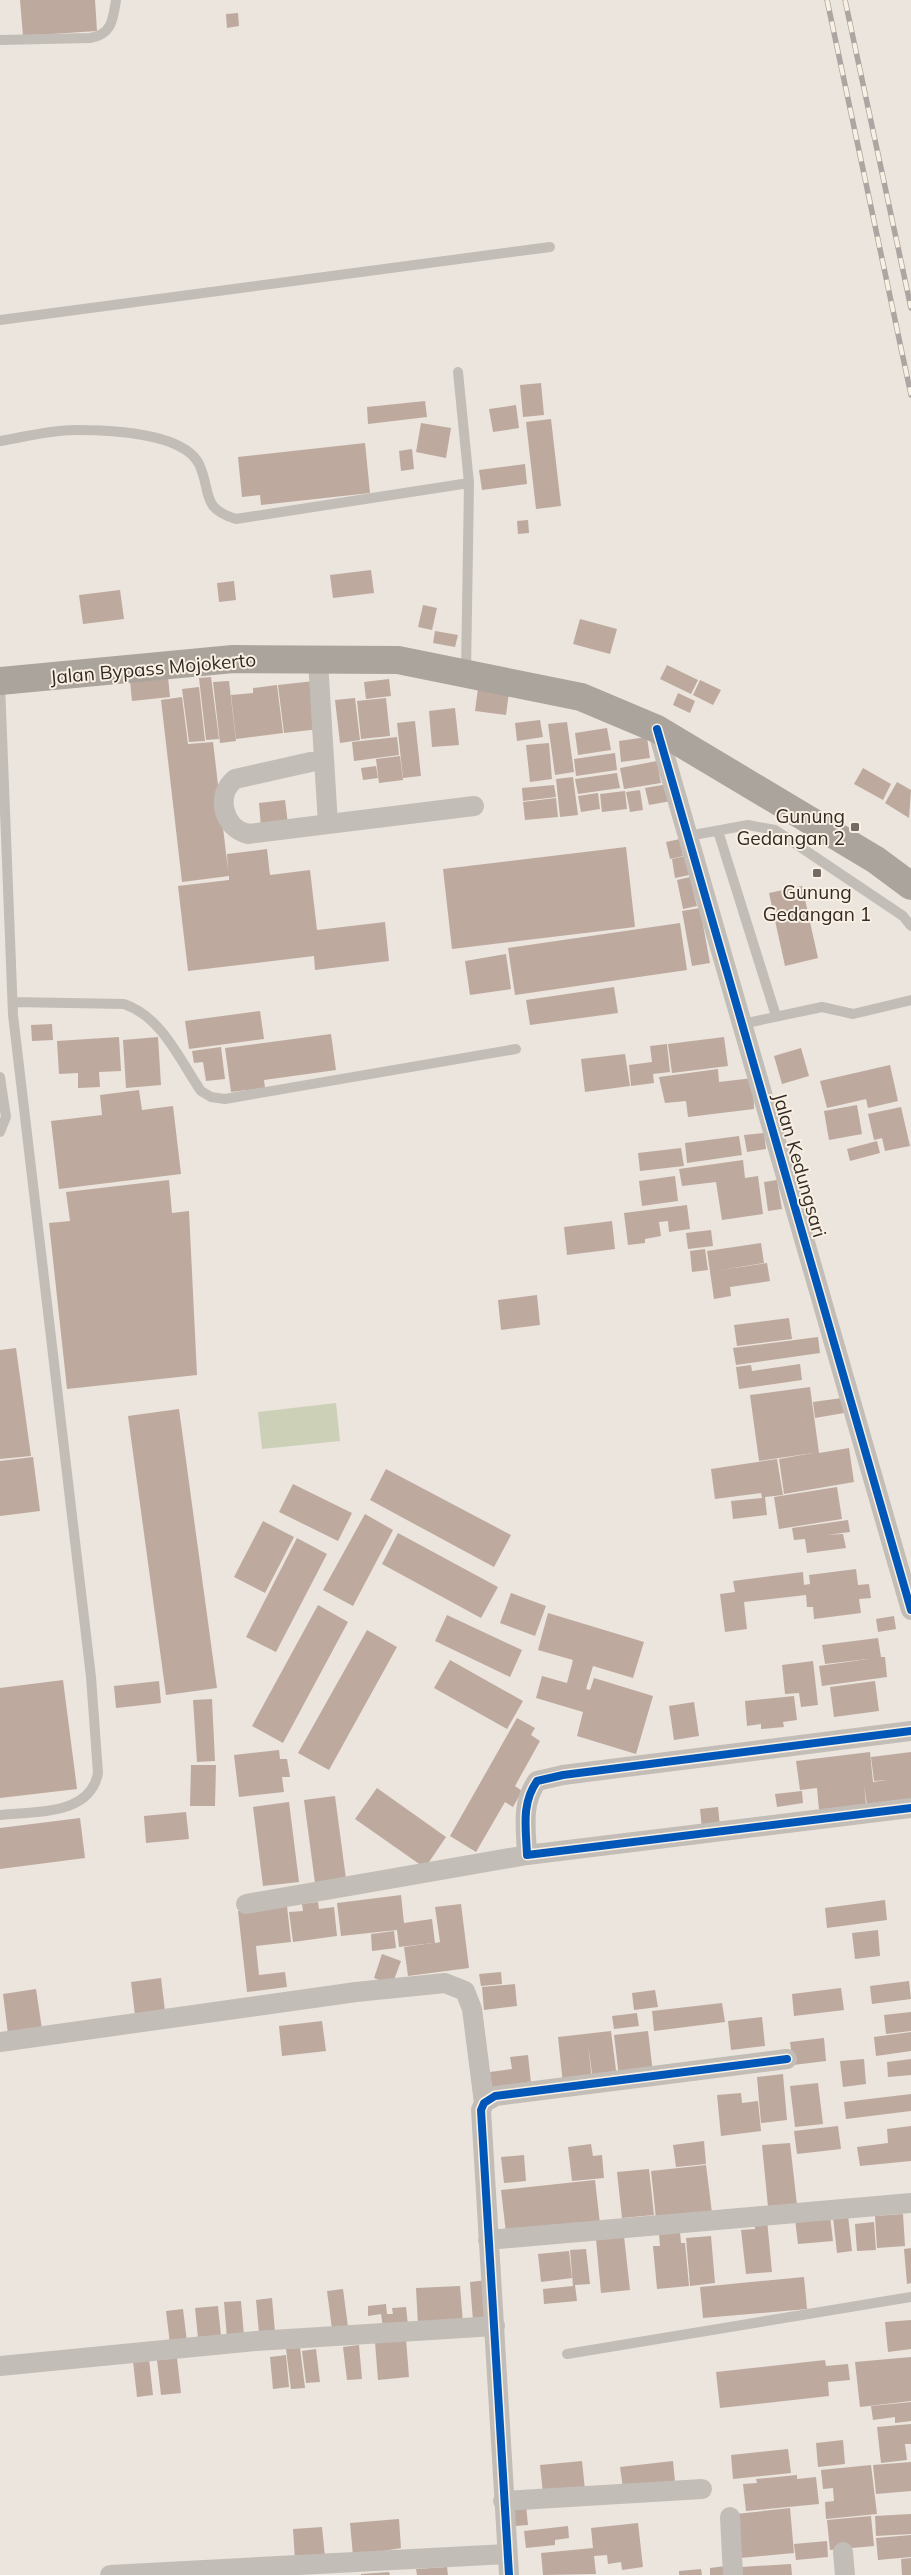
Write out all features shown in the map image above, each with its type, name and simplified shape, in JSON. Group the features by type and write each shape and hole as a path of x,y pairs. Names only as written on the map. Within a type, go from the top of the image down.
{"highway":[{"name":"Jalan Bypass Mojokerto","path":"0,683 233,659 398,660 581,697 657,728 876,860 911,886"}],"street":[{"path":"318,661 328,824"},
{"name":"Jalan Kedungsari","path":"657,728 911,1610"},
{"path":"324,759 236,779 226,789 224,802 230,823 240,832 248,834 474,806"},
{"path":"527,1855 524,1808 528,1793 537,1781 563,1774 911,1731"},
{"path":"246,1904 527,1855 911,1808"},
{"path":"0,2042 356,1992 445,1983 465,1991 472,2009 484,2103 481,2110 503,2501 509,2575"},
{"path":"484,2103 495,2096 787,2059"},
{"path":"488,2240 911,2203"},
{"path":"0,2366 256,2341 494,2326"},
{"path":"503,2501 702,2489"},
{"path":"730,2517 733,2575"},
{"path":"843,2552 845,2575"},
{"path":"110,2575 507,2554"}],"lane":[{"path":"0,40 90,38 102,36 110,28 116,0"},
{"path":"0,320 550,248"},
{"path":"458,372 469,483 466,674"},
{"path":"0,441 74,430 158,436 179,445 198,462 210,502 219,514 236,518 469,483"},
{"path":"0,683 13,1002 91,1677 98,1773 96,1785 88,1796 76,1803 65,1807 0,1815"},
{"path":"688,836 748,825 774,830 903,916 911,926"},
{"path":"718,831 776,1016"},
{"path":"742,1024 822,1007 852,1014 911,1000"},
{"path":"13,1002 124,1004 140,1009 154,1020 201,1091 211,1097 225,1099 516,1049"},
{"path":"0,1077 6,1117 0,1132"},
{"path":"567,2354 911,2297"}],"green space":[{"path":"336,1403 340,1441 262,1449 258,1412"}],"building":[{"path":"20,0 95,0 97,31 23,36"},
{"path":"238,13 239,26 227,28 226,14"},
{"path":"541,383 544,415 523,417 520,385"},
{"path":"425,401 427,417 368,424 367,407"},
{"path":"516,405 519,428 493,432 489,409"},
{"path":"551,419 561,506 536,509 526,422"},
{"path":"421,423 451,428 446,458 416,452"},
{"path":"365,443 370,493 261,505 260,495 242,497 238,457"},
{"path":"412,449 414,469 401,471 399,451"},
{"path":"525,464 527,484 482,490 479,470"},
{"path":"528,520 529,533 518,534 517,521"},
{"path":"371,570 374,593 333,598 330,575"},
{"path":"234,581 236,600 219,602 217,583"},
{"path":"120,590 124,619 83,624 79,595"},
{"path":"423,605 437,608 432,630 418,627"},
{"path":"580,619 617,629 610,654 573,644"},
{"path":"435,631 458,635 455,647 433,643"},
{"path":"667,665 698,680 691,694 660,679"},
{"path":"168,677 170,697 132,701 130,681"},
{"path":"211,677 219,739 206,740 199,678"},
{"path":"389,679 391,696 366,699 364,682"},
{"path":"700,680 721,690 713,705 693,695"},
{"path":"229,681 236,741 220,743 213,682"},
{"path":"314,681 320,729 284,733 278,685"},
{"path":"277,685 283,733 236,739 231,695 253,693 253,688"},
{"path":"199,687 205,741 189,742 182,689"},
{"path":"478,688 509,692 506,715 475,711"},
{"path":"678,693 695,701 690,713 673,705"},
{"path":"182,697 188,744 213,742 228,870 227,854 267,849 270,875 310,870 317,930 385,922 389,961 315,970 314,956 188,971 178,886 229,880 229,876 182,882 161,700"},
{"path":"355,698 360,740 340,743 335,700"},
{"path":"386,698 390,736 361,739 357,701"},
{"path":"455,708 459,745 432,747 429,711"},
{"path":"540,720 543,737 517,741 515,723"},
{"path":"415,721 421,776 403,778 397,723"},
{"path":"567,722 574,772 555,775 548,724"},
{"path":"607,728 611,750 578,755 575,733"},
{"path":"397,737 399,755 354,761 352,742"},
{"path":"647,737 650,758 621,762 619,741"},
{"path":"549,743 552,779 530,782 526,745"},
{"path":"615,753 617,770 576,776 574,759"},
{"path":"400,756 403,780 379,783 376,759"},
{"path":"657,761 661,783 624,789 620,768"},
{"path":"376,766 378,778 363,780 361,768"},
{"path":"863,768 891,784 883,800 854,784"},
{"path":"617,773 620,788 578,794 575,779"},
{"path":"573,777 578,815 560,817 556,779"},
{"path":"897,782 911,790 909,818 885,803"},
{"path":"668,784 671,801 649,805 645,788"},
{"path":"554,785 556,797 523,801 522,788"},
{"path":"640,790 643,810 630,812 626,792"},
{"path":"625,791 627,809 602,812 600,794"},
{"path":"598,793 600,809 581,812 578,796"},
{"path":"556,798 558,817 525,820 523,802"},
{"path":"285,800 288,824 261,827 259,803"},
{"path":"680,839 683,856 670,859 666,842"},
{"path":"626,847 635,927 452,949 443,869"},
{"path":"685,856 689,875 675,878 672,859"},
{"path":"690,877 697,906 683,909 677,880"},
{"path":"802,886 818,958 785,966 769,893"},
{"path":"700,908 710,963 692,966 682,911"},
{"path":"680,923 687,970 515,995 508,948"},
{"path":"506,954 511,989 470,995 465,961"},
{"path":"614,987 618,1013 530,1025 526,1000"},
{"path":"260,1011 264,1039 189,1049 185,1021"},
{"path":"52,1024 53,1040 32,1041 31,1025"},
{"path":"331,1034 336,1070 264,1080 265,1088 231,1092 225,1048"},
{"path":"119,1037 121,1071 99,1072 100,1087 78,1088 78,1073 59,1074 57,1041"},
{"path":"158,1037 161,1085 126,1088 123,1040"},
{"path":"724,1037 728,1066 672,1073 668,1044"},
{"path":"667,1044 670,1072 653,1074 654,1083 631,1086 629,1065 652,1062 650,1046"},
{"path":"221,1047 225,1079 206,1081 203,1062 194,1063 192,1051"},
{"path":"801,1048 809,1076 782,1084 774,1056"},
{"path":"625,1054 630,1086 585,1092 581,1059"},
{"path":"890,1065 898,1101 868,1108 866,1099 827,1108 820,1081"},
{"path":"718,1069 719,1082 753,1078 754,1109 688,1117 686,1101 665,1103 659,1077"},
{"path":"139,1090 142,1110 173,1106 181,1174 59,1189 51,1121 102,1115 100,1095"},
{"path":"857,1105 862,1134 829,1140 824,1111"},
{"path":"901,1107 910,1146 885,1151 882,1138 874,1140 868,1114"},
{"path":"764,1133 766,1149 747,1152 744,1135"},
{"path":"739,1136 742,1155 687,1163 685,1143"},
{"path":"877,1141 880,1153 850,1161 847,1149"},
{"path":"681,1148 684,1166 640,1171 638,1153"},
{"path":"743,1160 745,1178 758,1176 763,1214 722,1220 716,1182 682,1186 679,1169"},
{"path":"675,1176 678,1201 642,1206 639,1181"},
{"path":"169,1180 172,1213 189,1211 197,1375 67,1389 49,1223 70,1221 66,1192"},
{"path":"777,1180 782,1209 768,1211 764,1182"},
{"path":"687,1205 690,1229 669,1232 668,1221 659,1222 661,1236 645,1239 645,1243 628,1245 624,1213"},
{"path":"612,1221 615,1249 567,1255 564,1227"},
{"path":"711,1230 713,1246 688,1249 686,1233"},
{"path":"761,1243 764,1263 715,1271 767,1263 770,1281 730,1287 731,1296 714,1299 707,1251"},
{"path":"705,1249 708,1270 692,1272 690,1251"},
{"path":"537,1295 540,1325 501,1330 498,1300"},
{"path":"789,1318 792,1339 737,1346 734,1325"},
{"path":"818,1337 820,1353 736,1365 733,1348"},
{"path":"16,1348 31,1456 0,1459 0,1350"},
{"path":"800,1364 802,1380 739,1389 736,1367 751,1365 752,1371"},
{"path":"810,1387 819,1453 849,1448 854,1482 784,1494 779,1459 813,1453 759,1461 750,1395"},
{"path":"842,1398 844,1413 815,1418 813,1402"},
{"path":"179,1409 217,1688 166,1695 128,1416"},
{"path":"33,1457 40,1511 0,1516 0,1461"},
{"path":"777,1459 783,1495 765,1497 767,1515 733,1519 731,1501 762,1498 761,1493 715,1499 711,1469"},
{"path":"386,1469 511,1535 494,1567 370,1500"},
{"path":"293,1484 352,1513 338,1541 279,1512"},
{"path":"837,1487 842,1519 779,1529 774,1497"},
{"path":"365,1514 393,1530 353,1606 323,1590"},
{"path":"848,1520 850,1532 827,1535 843,1534 846,1548 807,1553 805,1539 794,1540 792,1528"},
{"path":"263,1521 294,1537 265,1593 234,1577"},
{"path":"398,1533 498,1587 481,1618 382,1564"},
{"path":"297,1538 327,1554 276,1652 246,1637"},
{"path":"856,1569 858,1585 869,1584 871,1598 859,1599 861,1613 814,1619 813,1607 807,1607 806,1595 744,1602 747,1629 725,1632 720,1594 735,1592 733,1581 803,1572 804,1585 810,1584 809,1575"},
{"path":"511,1593 546,1606 535,1636 500,1623"},
{"path":"318,1605 348,1622 283,1743 252,1726"},
{"path":"548,1613 644,1642 633,1678 593,1666 586,1689 590,1690 594,1678 653,1696 636,1754 577,1736 583,1712 536,1698 542,1676 567,1683 573,1660 538,1650"},
{"path":"447,1615 522,1650 510,1677 435,1641"},
{"path":"894,1616 896,1629 878,1632 876,1619"},
{"path":"367,1630 397,1647 329,1770 298,1753"},
{"path":"878,1638 881,1657 885,1657 887,1677 822,1686 819,1666 868,1659 825,1664 822,1645"},
{"path":"450,1660 523,1701 507,1729 434,1688"},
{"path":"813,1661 818,1705 801,1707 799,1693 785,1694 782,1665"},
{"path":"63,1680 77,1789 0,1798 0,1688"},
{"path":"159,1681 161,1703 116,1708 114,1686"},
{"path":"875,1681 879,1711 834,1717 830,1687"},
{"path":"794,1696 797,1720 783,1722 784,1727 761,1729 761,1724 747,1726 745,1701"},
{"path":"212,1699 215,1761 197,1762 193,1700"},
{"path":"694,1702 699,1736 674,1740 669,1706"},
{"path":"517,1718 535,1728 531,1735 540,1741 515,1786 522,1791 513,1807 505,1802 476,1852 450,1836"},
{"path":"279,1750 280,1759 287,1759 290,1777 282,1777 284,1792 239,1797 234,1755"},
{"path":"870,1752 873,1782 887,1780 874,1781 871,1757 911,1752 911,1799 867,1805 864,1785 866,1804 819,1810 817,1788 800,1790 796,1761"},
{"path":"191,1765 216,1765 215,1806 190,1806"},
{"path":"377,1788 446,1837 425,1868 355,1819"},
{"path":"802,1791 803,1803 777,1807 775,1794"},
{"path":"335,1796 346,1879 315,1883 304,1800"},
{"path":"289,1802 299,1882 263,1886 253,1807"},
{"path":"718,1807 720,1826 702,1829 700,1809"},
{"path":"186,1812 189,1839 146,1843 144,1816"},
{"path":"80,1818 85,1858 0,1869 0,1828"},
{"path":"401,1895 404,1923 432,1919 435,1943 440,1942 435,1907 461,1904 469,1968 408,1976 404,1947 433,1943 399,1947 397,1930 341,1936 337,1903"},
{"path":"885,1900 887,1920 827,1928 825,1908"},
{"path":"318,1902 319,1909 334,1907 337,1936 293,1942 289,1912 303,1911 302,1904"},
{"path":"287,1906 291,1942 256,1946 259,1975 285,1972 287,1987 247,1992 238,1911"},
{"path":"878,1930 880,1956 855,1959 852,1933"},
{"path":"394,1931 396,1948 372,1951 371,1934"},
{"path":"382,1954 401,1961 392,1985 374,1978"},
{"path":"501,1972 502,1984 481,1986 479,1974"},
{"path":"161,1978 165,2011 135,2015 131,1982"},
{"path":"909,1981 911,1999 872,2004 870,1986"},
{"path":"515,1984 517,2006 484,2010 482,1987"},
{"path":"841,1988 844,2010 794,2016 792,1994"},
{"path":"36,1989 42,2029 8,2034 3,1994"},
{"path":"655,1990 658,2007 634,2010 632,1993"},
{"path":"722,2003 725,2022 654,2031 652,2011"},
{"path":"911,2012 911,2031 886,2034 884,2015"},
{"path":"637,2013 639,2026 614,2029 612,2016"},
{"path":"762,2017 765,2046 731,2050 728,2021"},
{"path":"322,2021 326,2051 282,2056 279,2026"},
{"path":"611,2031 617,2078 593,2081 588,2044 592,2081 563,2084 558,2037"},
{"path":"648,2031 653,2073 619,2077 614,2035"},
{"path":"911,2032 911,2051 876,2056 874,2037"},
{"path":"824,2038 826,2061 793,2065 790,2042"},
{"path":"528,2055 531,2083 492,2088 490,2072 512,2069 510,2057"},
{"path":"864,2059 866,2084 843,2087 840,2061"},
{"path":"911,2059 911,2075 888,2077 887,2062"},
{"path":"783,2074 787,2120 761,2123 757,2077"},
{"path":"818,2083 823,2124 795,2127 790,2086"},
{"path":"741,2093 742,2103 758,2101 761,2131 721,2136 717,2095"},
{"path":"911,2094 911,2111 846,2119 844,2102"},
{"path":"838,2126 841,2149 797,2154 794,2131"},
{"path":"911,2126 911,2161 860,2166 857,2147 888,2143 887,2129"},
{"path":"704,2141 706,2164 676,2167 673,2145"},
{"path":"790,2143 797,2205 768,2207 762,2145"},
{"path":"591,2144 593,2156 602,2155 604,2178 572,2181 568,2147"},
{"path":"524,2155 526,2181 504,2183 501,2157"},
{"path":"706,2165 712,2213 656,2219 651,2171"},
{"path":"649,2169 654,2215 622,2218 617,2172"},
{"path":"595,2180 600,2224 506,2233 501,2190"},
{"path":"903,2214 905,2246 877,2248 875,2216"},
{"path":"848,2215 852,2251 837,2253 833,2217"},
{"path":"830,2216 833,2241 798,2244 795,2219"},
{"path":"767,2220 772,2272 746,2274 741,2230 755,2229 754,2221"},
{"path":"874,2222 876,2250 857,2251 855,2224"},
{"path":"680,2232 681,2243 685,2243 689,2286 657,2289 653,2246 660,2246 659,2234"},
{"path":"624,2236 630,2290 601,2293 596,2239"},
{"path":"711,2236 715,2283 690,2286 686,2238"},
{"path":"911,2248 911,2283 907,2284 904,2249"},
{"path":"586,2249 590,2284 575,2285 577,2301 544,2304 543,2289 573,2286 570,2250"},
{"path":"569,2251 572,2278 541,2282 538,2254"},
{"path":"804,2277 807,2309 703,2318 700,2287"},
{"path":"487,2280 491,2320 473,2321 470,2282"},
{"path":"460,2286 463,2323 418,2325 416,2288"},
{"path":"343,2289 348,2327 332,2329 327,2291"},
{"path":"272,2298 275,2332 259,2333 256,2300"},
{"path":"241,2301 244,2336 227,2338 224,2302"},
{"path":"386,2304 387,2314 393,2314 392,2308 406,2307 408,2325 383,2327 381,2314 368,2316 368,2306"},
{"path":"218,2306 221,2336 198,2338 195,2308"},
{"path":"183,2309 187,2342 170,2344 166,2311"},
{"path":"911,2320 911,2349 888,2352 885,2322"},
{"path":"406,2339 409,2377 378,2380 375,2342"},
{"path":"359,2345 362,2379 347,2380 343,2347"},
{"path":"300,2348 305,2388 291,2389 286,2349"},
{"path":"316,2349 320,2382 306,2383 302,2351"},
{"path":"286,2355 289,2387 273,2389 270,2357"},
{"path":"911,2357 911,2401 860,2407 855,2362"},
{"path":"177,2358 181,2393 161,2395 157,2360"},
{"path":"149,2359 153,2395 137,2397 133,2361"},
{"path":"825,2360 826,2366 848,2364 850,2380 828,2382 829,2396 720,2408 716,2372"},
{"path":"911,2402 911,2421 895,2423 895,2417 873,2420 871,2406"},
{"path":"911,2424 911,2444 905,2444 907,2460 881,2463 877,2427"},
{"path":"843,2440 845,2464 818,2467 816,2443"},
{"path":"788,2449 791,2473 733,2479 731,2455"},
{"path":"582,2461 585,2490 543,2494 540,2465"},
{"path":"673,2461 675,2482 623,2488 620,2467"},
{"path":"911,2462 911,2491 876,2494 873,2465"},
{"path":"871,2465 877,2514 826,2519 825,2502 834,2501 833,2488 823,2489 821,2470"},
{"path":"797,2475 797,2479 816,2477 819,2504 746,2511 743,2484 757,2483 756,2479"},
{"path":"526,2505 528,2525 515,2526 514,2506"},
{"path":"790,2508 794,2553 740,2558 736,2514"},
{"path":"911,2514 911,2534 876,2536 875,2516"},
{"path":"871,2516 874,2546 830,2550 827,2520"},
{"path":"399,2519 401,2548 353,2556 350,2523"},
{"path":"638,2523 643,2567 622,2570 621,2562 608,2564 607,2555 594,2556 596,2574 543,2575 541,2553 593,2548 591,2528"},
{"path":"568,2526 569,2538 555,2540 555,2545 526,2548 524,2531"},
{"path":"322,2527 325,2557 295,2560 293,2529"},
{"path":"911,2535 911,2557 878,2560 876,2538"},
{"path":"827,2541 828,2557 796,2560 794,2544"},
{"path":"911,2558 911,2575 902,2575 901,2559"},
{"path":"791,2564 792,2575 742,2575 741,2567"},
{"path":"726,2566 726,2575 710,2575 710,2568"},
{"path":"447,2567 448,2575 417,2575 416,2569"},
{"path":"701,2569 702,2575 679,2575 679,2571"},
{"path":"389,2572 390,2575 361,2575 361,2574"}],"railway":[{"path":"827,0 911,395"},
{"path":"845,0 911,308"}],"cycle path":[{"path":"657,729 911,1610"},
{"path":"911,1731 563,1775 537,1781 527,1807 527,1855 911,1808"},
{"path":"509,2575 481,2110 484,2103 495,2096 787,2059"}],"place":[{"name":"Gunung Gedangan 2","path":"855,827"},
{"name":"Gunung Gedangan 1","path":"817,873"}]}
